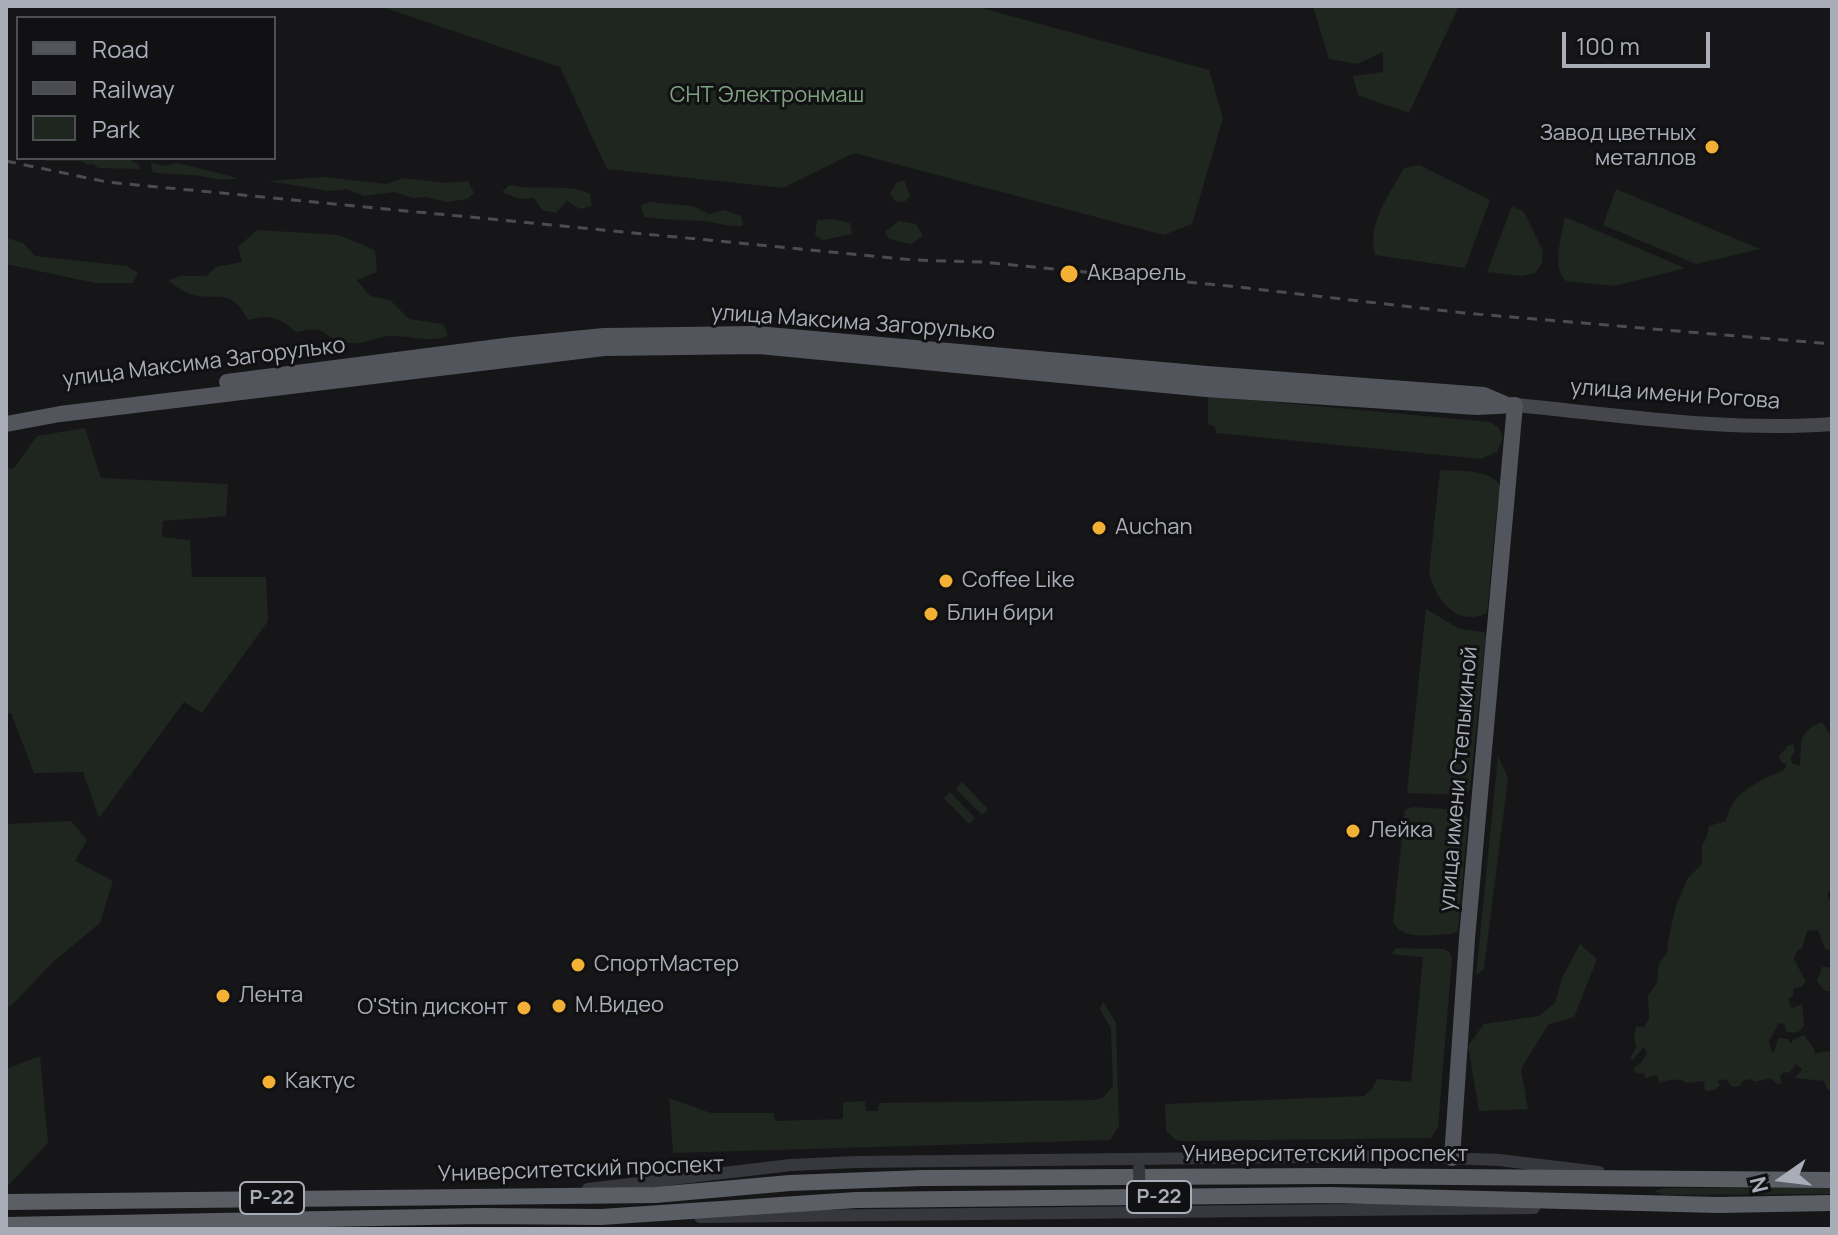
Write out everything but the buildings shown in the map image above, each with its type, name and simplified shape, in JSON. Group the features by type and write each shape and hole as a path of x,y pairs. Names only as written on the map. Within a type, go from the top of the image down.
{"highway":[{"name":"Университетский проспект","path":"6,1202 655,1195 790,1183 922,1178 1654,1180"},
{"name":"Р-22","path":"1654,1180 1832,1180"},
{"name":"Университетский проспект","path":"6,1225 601,1217 856,1200 1330,1195 1718,1205"},
{"name":"Р-22","path":"1718,1205 1832,1203"}],"main road":[{"name":"улица Максима Загорулько","path":"6,415 59,403 525,343 604,336 742,334 1484,395 1511,405"},
{"name":"улица Максима Загорулько","path":"6,424 60,414 604,348 759,346 1206,389 1477,407 1511,405"},
{"name":"улица имени Рогова","path":"1511,405 1737,426 1832,424"},
{"name":"улица имени Степыкиной","path":"1452,1158 1468,923 1511,405"},
{"path":"1452,1158 1452,1178 1469,1199"}],"street":[{"name":"Университетский проспект","path":"538,1195 791,1165 1138,1164 1452,1158 1539,1163 1654,1180"},
{"path":"1138,1164 1141,1229"},
{"name":"Университетский проспект","path":"601,1217 792,1218 1140,1209 1718,1205"}],"green space":[{"name":"СНТ Электронмаш","path":"379,6 985,6 985,9 1209,70 1223,118 1192,224 1164,235 854,153 783,188 607,169 560,67"},
{"path":"1313,6 1459,6 1409,113 1358,95 1353,76 1383,72 1383,52 1357,64 1329,59"},
{"path":"131,160 140,169 99,168 82,161 45,161"},
{"path":"151,162 163,166 178,163 238,178 152,172"},
{"path":"1419,165 1490,200 1465,268 1375,255 1374,232 1381,210 1404,168"},
{"path":"324,177 386,184 404,178 445,183 468,181 474,193 467,199 447,202 426,197 413,198 395,192 364,196 347,189 328,191 269,181"},
{"path":"904,180 910,196 906,201 896,202 890,194 896,183"},
{"path":"510,185 582,191 590,194 592,206 580,209 567,201 556,213 542,210 534,198 519,199 502,192"},
{"path":"1616,189 1760,249 1696,264 1603,225"},
{"path":"650,202 693,206 709,214 724,210 741,216 743,226 644,217 641,205"},
{"path":"1512,206 1524,212 1543,251 1542,263 1535,273 1521,276 1487,272"},
{"path":"1565,217 1685,268 1615,286 1566,281 1558,259"},
{"path":"833,219 850,223 852,234 823,240 815,236 817,220"},
{"path":"899,221 916,224 923,236 911,244 889,239 885,232"},
{"path":"257,230 339,235 375,250 377,272 357,280 370,296 390,300 409,319 443,324 448,336 427,339 392,336 356,343 343,342 318,330 296,332 274,318 248,320 233,300 194,295 168,281 179,276 206,276 216,267 242,262 238,247"},
{"path":"6,238 23,243 35,256 127,266 138,273 133,283 95,283 6,264"},
{"path":"1208,396 1490,422 1499,428 1503,438 1497,452 1481,459 1216,433 1215,427 1208,424"},
{"path":"85,428 101,478 228,484 226,516 163,521 162,537 190,540 192,577 266,577 268,621 202,713 184,702 99,818 83,772 34,773 11,713 6,713 6,468 13,469 37,436"},
{"path":"1440,470 1469,471 1488,476 1501,487 1504,496 1498,497 1487,613 1476,617 1457,614 1449,608 1436,592 1429,572"},
{"path":"1426,609 1460,629 1484,632 1486,637 1470,788 1462,795 1407,793"},
{"path":"1822,722 1832,737 1832,888 1827,894 1832,905 1832,951 1825,949 1818,930 1807,931 1802,948 1794,959 1806,982 1794,988 1793,995 1788,999 1792,1008 1802,1004 1804,1026 1791,1032 1779,1023 1769,1041 1772,1053 1778,1038 1788,1039 1791,1044 1804,1035 1815,1050 1814,1054 1832,1052 1832,1092 1824,1081 1795,1078 1802,1069 1796,1064 1789,1073 1784,1072 1780,1076 1782,1083 1777,1084 1770,1078 1756,1082 1750,1079 1732,1087 1726,1079 1718,1081 1720,1085 1715,1090 1705,1091 1704,1081 1660,1083 1657,1075 1646,1078 1643,1073 1637,1074 1633,1068 1641,1063 1647,1053 1644,1047 1633,1060 1630,1059 1636,1047 1636,1027 1644,1027 1649,1019 1648,995 1657,983 1659,964 1668,951 1676,905 1688,878 1702,864 1702,845 1709,826 1726,821 1734,802 1748,788 1785,769 1786,764 1781,762 1779,756 1788,746 1793,744 1795,751 1791,757 1792,763 1800,766 1804,734"},
{"path":"1498,756 1508,778 1484,969 1476,975"},
{"path":"962,782 988,809 982,815 956,789"},
{"path":"950,792 975,818 969,824 944,798"},
{"path":"1412,807 1462,810 1468,819 1458,931 1452,934 1410,934 1397,928 1393,921 1405,810"},
{"path":"71,821 87,840 75,861 113,881 100,923 53,962 10,1007 6,1006 6,824"},
{"path":"1580,944 1597,959 1574,1017 1548,1025 1521,1069 1528,1109 1479,1111 1468,1046 1484,1024 1539,1016 1555,1003 1562,978"},
{"path":"1396,948 1444,949 1452,957 1438,1127 1431,1138 1181,1141 1166,1131 1165,1104 1364,1096 1377,1079 1411,1082 1423,957 1392,954"},
{"path":"1822,967 1832,970 1832,991 1825,991 1817,981"},
{"path":"1103,1001 1116,1023 1119,1126 1110,1140 673,1153 669,1098 711,1113 774,1113 775,1121 843,1119 843,1102 865,1101 866,1111 878,1111 879,1103 1103,1098 1113,1086 1111,1029 1100,1009"},
{"path":"40,1056 48,1143 6,1188 6,1069"},
{"path":"1832,1187 1832,1194 1664,1195 1654,1191 1665,1188"}],"railway":[{"path":"6,161 107,182 914,260 982,262 1464,313 1832,344"}],"place":[{"name":"Завод цветных металлов","path":"1712,147"},
{"name":"Акварель","path":"1069,274"},
{"name":"Auchan","path":"1099,528"},
{"name":"Coffee Like","path":"946,581"},
{"name":"Блин бири","path":"931,614"},
{"name":"Лейка","path":"1353,831"},
{"name":"СпортМастер","path":"578,965"},
{"name":"Лента","path":"223,996"},
{"name":"М.Видео","path":"559,1006"},
{"name":"O'Stin дисконт","path":"524,1008"},
{"name":"Кактус","path":"269,1082"}]}
